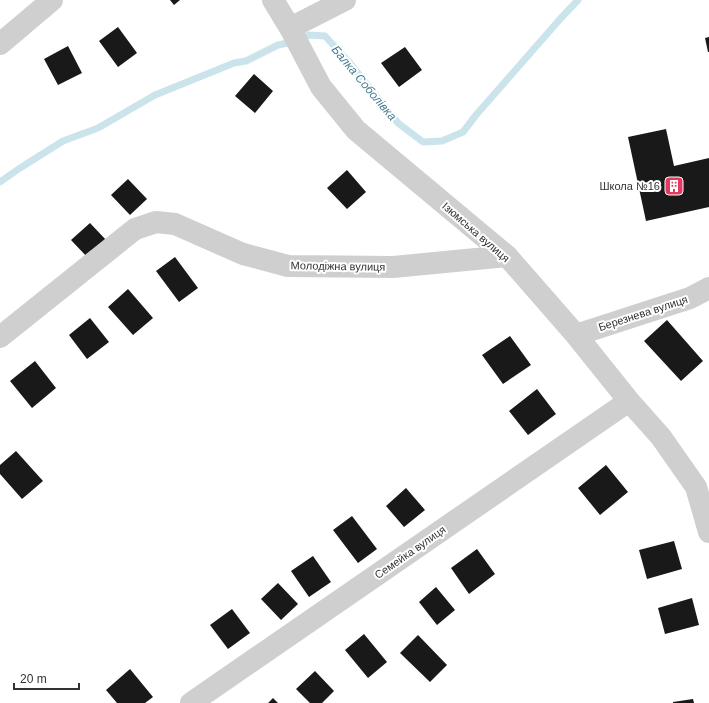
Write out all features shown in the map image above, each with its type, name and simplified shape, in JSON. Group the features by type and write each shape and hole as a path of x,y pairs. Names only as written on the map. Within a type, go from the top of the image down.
{"street":[{"path":"0,44 52,0"},
{"name":"Ізюмська вулиця","path":"273,0 290,28 321,87 356,130 507,256 576,335 629,401 661,437 696,487 709,532"},
{"path":"290,28 345,0"},
{"name":"Молодіжна вулиця","path":"0,337 135,229 156,222 175,224 243,254 288,266 393,267 507,256"},
{"name":"Березнева вулиця","path":"576,335 690,298 709,288"},
{"name":"Семейка вулиця","path":"192,703 629,401"}],"building":[{"path":"170,0 180,0 174,5"},
{"path":"118,27 137,53 118,67 99,41"},
{"path":"709,37 709,52 708,52 705,38"},
{"path":"68,46 82,73 58,85 44,59"},
{"path":"405,47 422,70 399,87 381,63"},
{"path":"254,74 273,91 255,113 235,96"},
{"name":"Школа №16","path":"666,129 674,166 709,158 709,207 646,221 628,137"},
{"path":"347,170 366,192 347,209 327,188"},
{"path":"128,179 147,199 130,215 111,195"},
{"path":"90,223 107,241 88,258 71,240"},
{"path":"175,257 198,288 179,302 156,271"},
{"path":"128,289 153,318 133,335 108,307"},
{"path":"90,318 109,342 87,359 69,335"},
{"path":"667,320 703,361 681,381 644,341"},
{"path":"510,336 531,365 503,384 482,355"},
{"path":"35,361 56,388 32,408 10,381"},
{"path":"537,389 556,414 528,435 509,411"},
{"path":"16,451 43,481 22,499 0,474 0,465"},
{"path":"606,465 628,492 600,515 578,488"},
{"path":"406,488 425,510 404,527 386,506"},
{"path":"352,516 377,549 358,563 333,530"},
{"path":"674,541 682,569 647,579 639,550"},
{"path":"477,549 495,574 469,594 451,568"},
{"path":"313,556 331,582 309,597 291,571"},
{"path":"278,583 298,604 281,620 261,599"},
{"path":"436,587 455,610 437,625 419,602"},
{"path":"692,598 699,625 665,634 658,608"},
{"path":"232,609 250,633 228,649 210,625"},
{"path":"364,634 387,662 368,678 345,650"},
{"path":"418,635 447,665 430,682 400,653"},
{"path":"130,669 153,697 145,703 117,703 106,690"},
{"path":"315,671 334,691 322,703 310,703 296,689"},
{"path":"273,698 278,703 268,703"},
{"path":"693,699 694,703 673,703 673,702"}],"waterway":[{"name":"Балка Соболівка","path":"0,182 63,141 98,128 155,95 234,63 246,61 278,45 297,41 309,35 325,36 349,62 398,123 423,142 442,141 463,132 476,115 578,0"}],"place":[{"name":"Школа №16","path":"674,186"}]}
